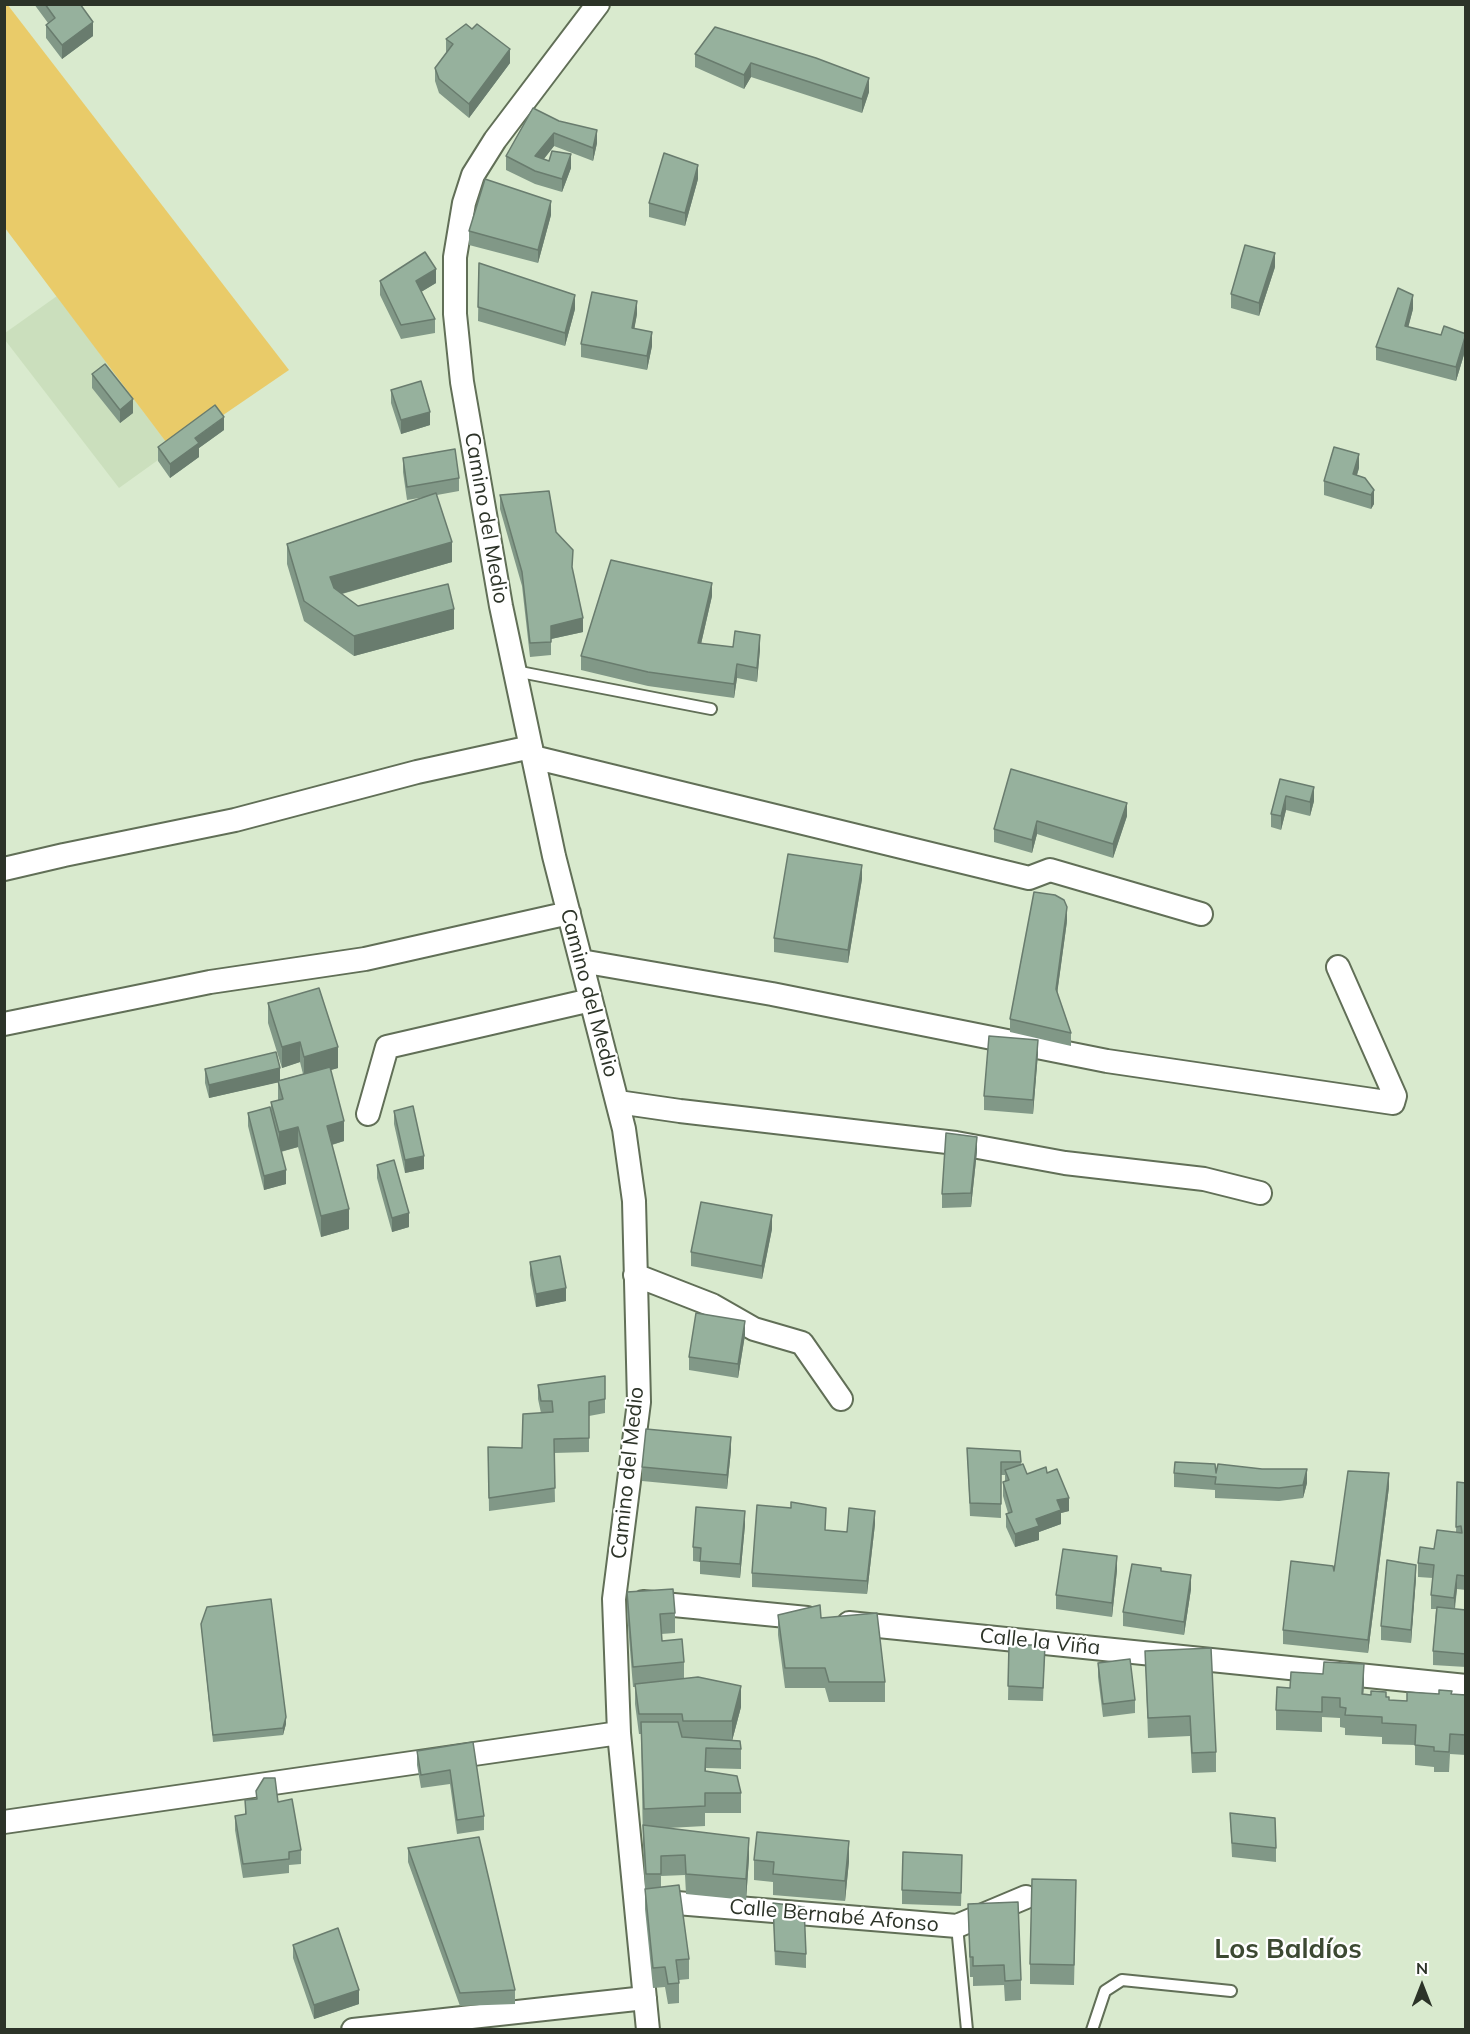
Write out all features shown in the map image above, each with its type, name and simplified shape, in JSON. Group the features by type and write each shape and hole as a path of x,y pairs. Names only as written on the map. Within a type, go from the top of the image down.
{"street":[{"name":"Camino del Medio","path":"598,4 495,140 473,175 464,203 455,257 455,314 462,382 501,606 554,856 618,1102 634,1201 639,1402 614,1599 619,1733 648,2030"},
{"path":"4,869 235,820 417,772 532,752 1029,878 1050,870 1201,914"},
{"path":"4,1024 210,982 365,959 568,913"},
{"path":"581,961 772,993 1107,1061 1393,1103 1395,1096 1338,968"},
{"path":"368,1114 387,1047 591,1000"},
{"path":"618,1102 956,1143 1065,1163 1204,1179 1260,1193"},
{"path":"635,1275 712,1305 754,1329 802,1343 841,1399"},
{"name":"Calle la Viña","path":"614,1599 1466,1686"},
{"path":"4,1822 619,1733"},
{"name":"Calle Bernabé Afonso","path":"636,1900 957,1926 1026,1897"},
{"path":"352,2030 645,1998"}],"lane":[{"path":"515,671 711,709"},
{"path":"957,1926 968,2030"},
{"path":"1092,2030 1105,1991 1122,1980 1231,1991"}],"shaded area":[{"path":"7,4 289,370 172,450 5,228 4,5"},
{"path":"57,296 172,450 119,488 5,340 5,333"}],"building":[{"path":"45,4 80,4 93,22 62,45 46,25 55,18"},
{"path":"466,24 472,29 477,24 510,49 469,104 439,79 435,68 453,44 446,39"},
{"path":"715,27 816,58 869,78 862,99 751,63 744,75 695,54"},
{"path":"533,108 559,121 597,130 593,148 554,133 535,156 549,161 552,151 571,154 562,179 535,171 506,156"},
{"path":"664,153 698,165 685,213 649,203"},
{"path":"485,179 551,201 538,250 469,231"},
{"path":"1245,245 1275,253 1259,303 1231,294"},
{"path":"425,252 436,269 416,281 435,319 401,325 380,281"},
{"path":"479,263 575,295 565,333 478,307"},
{"path":"1398,288 1413,295 1405,326 1441,335 1444,326 1466,334 1456,367 1376,347"},
{"path":"592,292 637,301 632,328 652,332 647,356 581,344"},
{"path":"105,364 133,399 120,410 92,374"},
{"path":"421,381 430,412 401,420 391,390"},
{"path":"215,405 224,417 195,438 199,443 170,464 158,447"},
{"path":"1334,447 1359,454 1353,474 1365,478 1374,490 1371,495 1324,481"},
{"path":"455,449 459,478 407,487 403,458"},
{"path":"549,491 556,532 573,550 572,567 583,618 551,626 551,642 530,643 522,572 500,495"},
{"path":"436,493 452,542 330,577 334,588 358,606 448,584 454,609 354,636 304,601 287,544"},
{"path":"611,560 712,583 698,643 733,647 735,631 760,635 757,668 737,664 734,684 648,672 581,656"},
{"path":"1011,769 1127,803 1113,844 1037,821 1032,840 994,829"},
{"path":"1280,779 1314,787 1310,802 1286,796 1281,816 1271,814"},
{"path":"788,854 862,865 848,950 774,938"},
{"path":"1034,892 1055,895 1064,900 1067,907 1056,989 1071,1033 1010,1019"},
{"path":"319,988 338,1047 304,1057 300,1042 282,1047 268,1003"},
{"path":"989,1036 1038,1040 1033,1100 984,1096"},
{"path":"276,1052 280,1068 209,1085 205,1069"},
{"path":"330,1067 344,1121 327,1126 349,1209 321,1216 298,1127 279,1132 271,1102 283,1099 278,1081"},
{"path":"413,1106 424,1156 405,1160 394,1111"},
{"path":"270,1107 286,1170 264,1176 248,1113"},
{"path":"946,1133 977,1137 971,1193 942,1194"},
{"path":"394,1160 409,1213 392,1218 377,1165"},
{"path":"701,1202 772,1215 762,1266 691,1252"},
{"path":"560,1256 566,1288 536,1294 530,1262"},
{"path":"696,1313 745,1321 738,1364 689,1357"},
{"path":"605,1376 605,1399 589,1402 589,1438 554,1439 555,1488 489,1498 488,1447 522,1448 523,1414 553,1412 552,1401 541,1401 538,1385"},
{"path":"646,1429 731,1437 727,1475 642,1467"},
{"path":"967,1448 1020,1451 1021,1462 1001,1462 1001,1504 970,1503"},
{"path":"1175,1462 1215,1464 1216,1473 1218,1464 1262,1469 1307,1469 1303,1485 1279,1488 1215,1484 1216,1477 1174,1473"},
{"path":"1023,1464 1027,1474 1046,1467 1047,1473 1057,1469 1069,1498 1057,1500 1061,1510 1036,1519 1039,1526 1015,1534 1006,1514 1012,1512 1003,1482 1009,1480 1005,1470"},
{"path":"1348,1471 1389,1473 1368,1640 1283,1630 1291,1561 1333,1566 1334,1571"},
{"path":"1457,1482 1466,1483 1466,1576 1457,1575 1454,1598 1431,1595 1434,1565 1418,1563 1420,1547 1434,1549 1437,1530 1462,1533 1461,1526 1456,1527"},
{"path":"791,1502 826,1508 825,1530 847,1532 849,1508 875,1511 867,1581 752,1573 757,1505 791,1508"},
{"path":"696,1507 745,1511 740,1564 700,1561 701,1548 693,1547"},
{"path":"1063,1549 1117,1556 1112,1603 1056,1595"},
{"path":"1387,1560 1416,1565 1411,1630 1381,1626"},
{"path":"1132,1564 1191,1575 1184,1622 1123,1612"},
{"path":"673,1589 675,1613 660,1614 662,1641 682,1639 684,1662 633,1667 627,1592"},
{"path":"271,1599 286,1717 283,1728 213,1735 201,1624 207,1607"},
{"path":"820,1605 821,1618 877,1613 885,1682 829,1682 825,1668 785,1668 778,1615"},
{"path":"1437,1607 1466,1610 1466,1654 1433,1651"},
{"path":"1009,1645 1045,1645 1043,1688 1008,1686"},
{"path":"1211,1648 1216,1752 1192,1753 1190,1716 1148,1718 1145,1651"},
{"path":"1130,1659 1135,1700 1103,1704 1098,1663"},
{"path":"1324,1662 1364,1664 1362,1694 1371,1695 1371,1691 1386,1692 1389,1700 1407,1701 1407,1692 1439,1694 1439,1690 1466,1695 1466,1735 1450,1734 1449,1752 1434,1751 1434,1747 1415,1745 1416,1725 1382,1723 1382,1717 1345,1715 1346,1708 1340,1707 1340,1698 1322,1697 1322,1712 1276,1710 1277,1687 1290,1688 1291,1672 1323,1674"},
{"path":"698,1677 741,1686 732,1721 683,1721 682,1714 639,1714 635,1684"},
{"path":"641,1722 678,1722 682,1737 740,1741 741,1749 706,1748 705,1771 737,1776 741,1793 705,1793 705,1806 644,1809"},
{"path":"473,1742 484,1816 457,1820 450,1770 421,1775 417,1751"},
{"path":"264,1778 275,1778 278,1802 292,1799 301,1850 289,1852 289,1859 243,1864 235,1816 246,1814 245,1800 257,1799 256,1791"},
{"path":"1230,1813 1275,1818 1276,1848 1232,1843"},
{"path":"643,1825 749,1838 746,1879 686,1874 685,1855 661,1856 661,1874 646,1874"},
{"path":"757,1832 849,1841 845,1881 773,1874 774,1862 754,1860"},
{"path":"479,1837 515,1990 460,1993 408,1848"},
{"path":"903,1852 962,1855 961,1893 902,1890"},
{"path":"1032,1879 1076,1880 1074,1965 1030,1964"},
{"path":"679,1885 689,1959 676,1960 679,1983 668,1984 665,1967 653,1968 645,1889"},
{"path":"1018,1902 1021,1980 1005,1981 1004,1965 973,1966 973,1957 970,1957 968,1904"},
{"path":"773,1903 804,1907 806,1954 775,1951"},
{"path":"338,1928 359,1990 314,2005 293,1945"}],"district":[{"name":"Los Baldíos","path":"1288,1950"}]}
